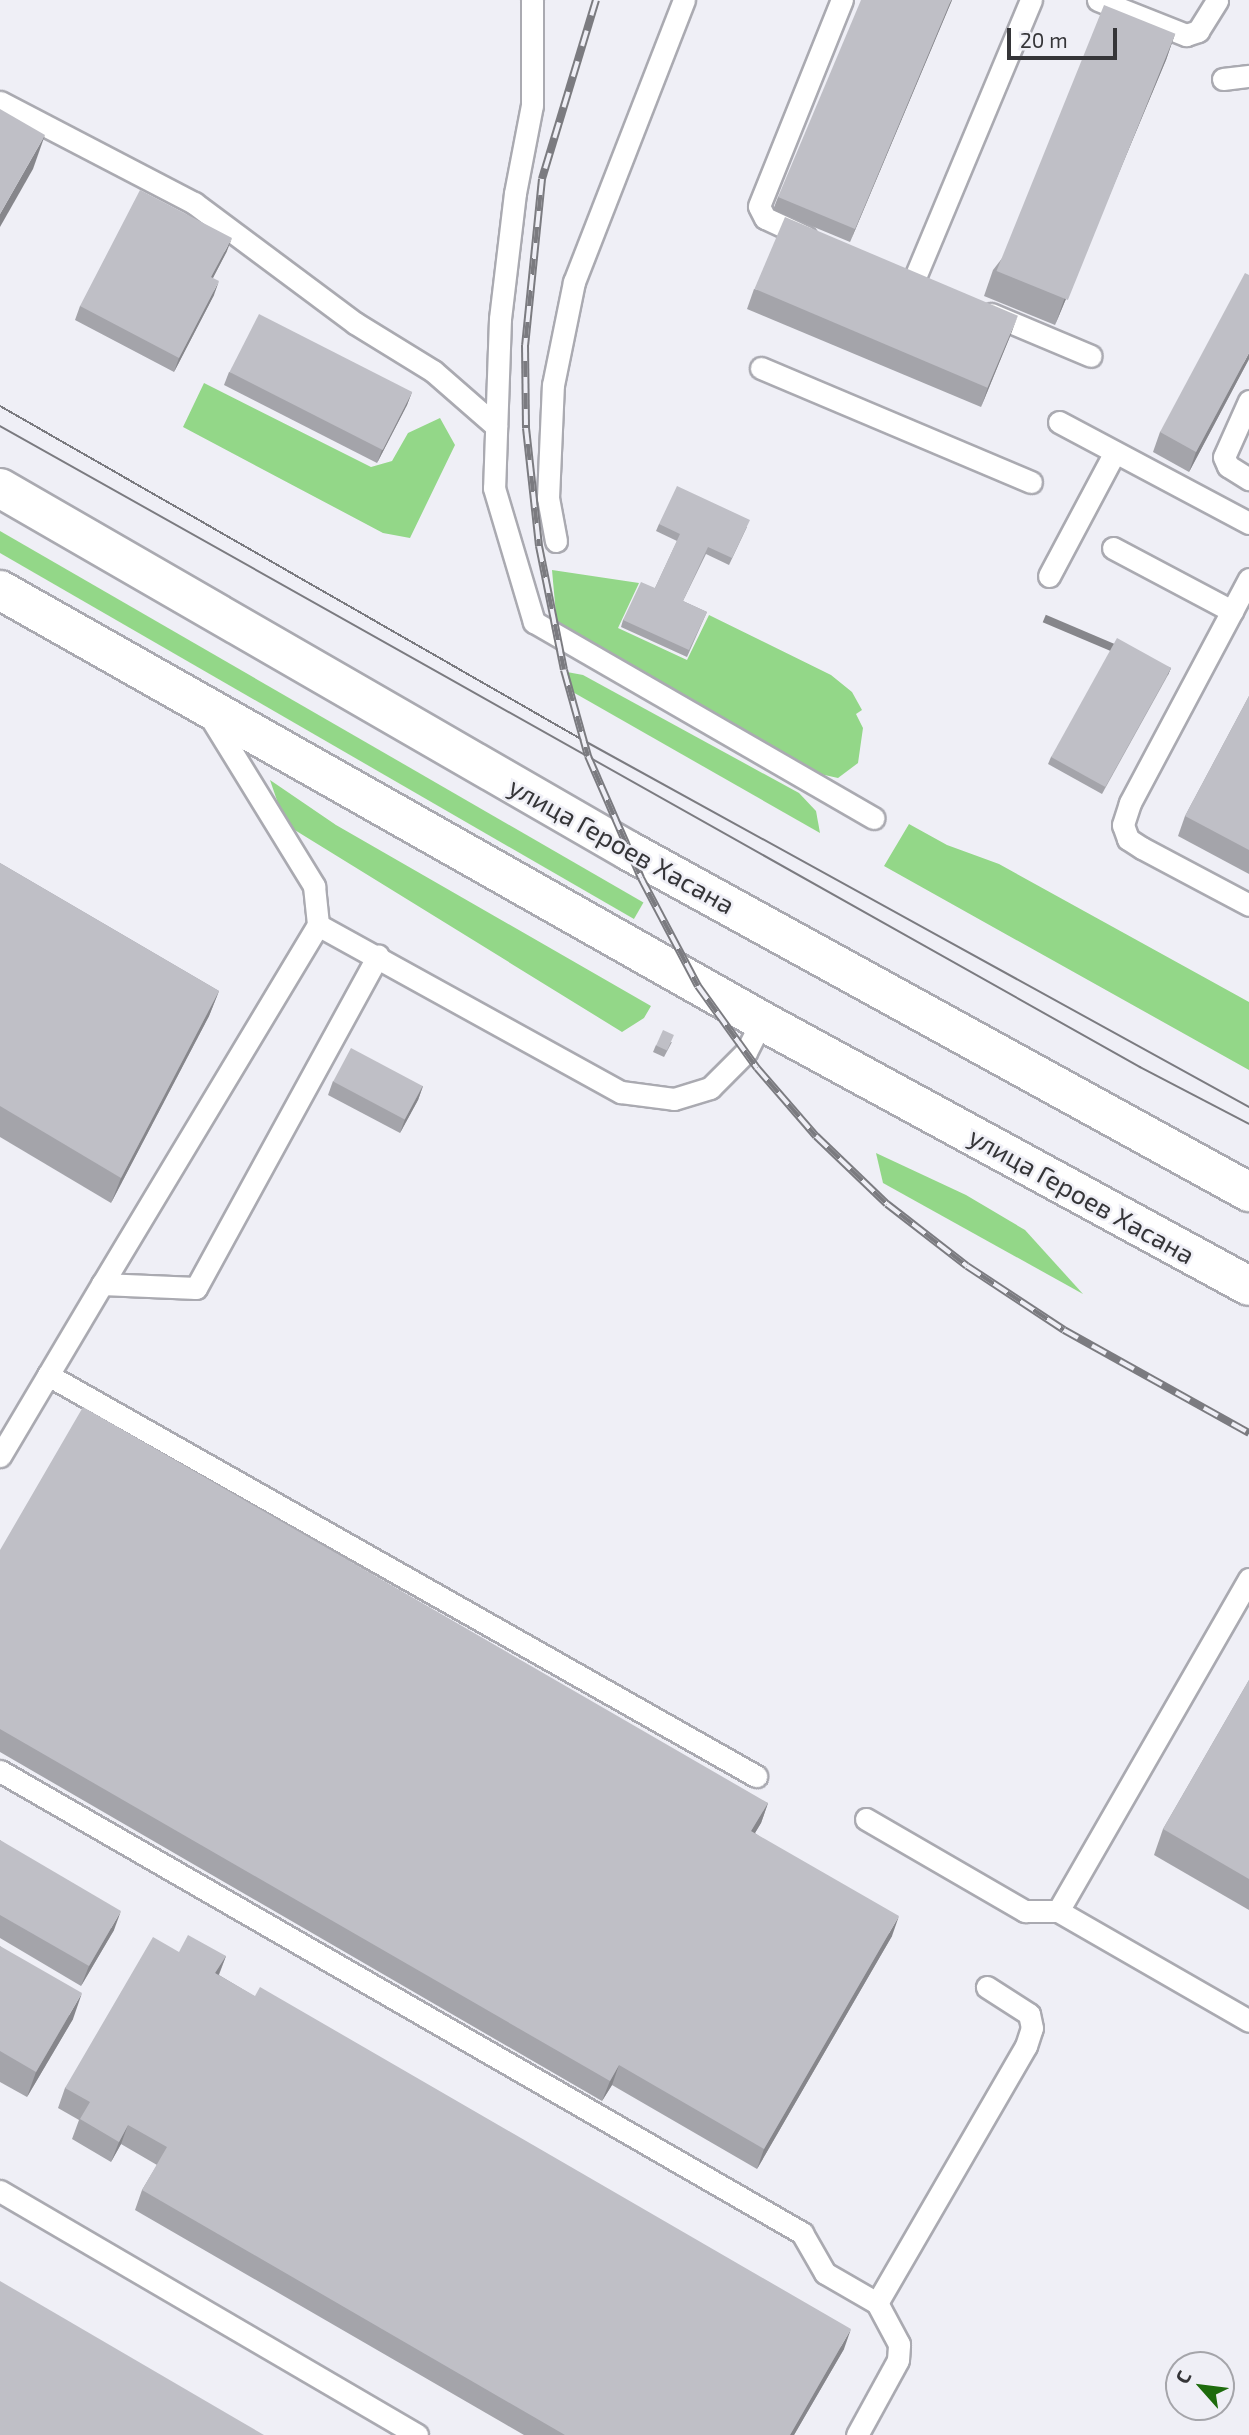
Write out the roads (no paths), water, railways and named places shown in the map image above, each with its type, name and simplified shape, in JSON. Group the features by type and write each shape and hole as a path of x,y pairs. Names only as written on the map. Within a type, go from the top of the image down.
{"main road":[{"name":"улица Героев Хасана","path":"0,488 629,851 1249,1192"},
{"name":"улица Героев Хасана","path":"0,590 201,701 762,1021 1249,1286"}],"lane":[{"path":"532,0 532,105 515,193 500,318 494,488 534,622 874,818"},
{"path":"556,541 548,498 553,385 574,282 684,0"},
{"path":"825,245 776,224 759,206 842,0"},
{"path":"913,282 1031,0"},
{"path":"1098,0 1186,35 1198,31 1217,0"},
{"path":"1223,79 1249,76"},
{"path":"0,102 194,203 355,323 433,371 496,426"},
{"path":"888,271 939,292"},
{"path":"977,309 1091,356"},
{"path":"761,368 1031,482"},
{"path":"1249,401 1224,457 1228,466 1249,479"},
{"path":"1059,422 1249,523"},
{"path":"1049,576 1115,452"},
{"path":"1113,548 1232,611"},
{"path":"1249,579 1130,803 1123,825 1128,839 1142,848 1249,905"},
{"path":"0,1456 318,925 314,886 201,701"},
{"path":"318,925 621,1092 674,1098 709,1088 746,1052 762,1021"},
{"path":"102,1284 196,1288 378,956"},
{"path":"48,1376 756,1776"},
{"path":"1058,1911 1249,1579"},
{"path":"0,1771 802,2233 825,2273 877,2303 899,2344 898,2360 857,2435"},
{"path":"866,1819 1026,1911 1058,1911 1249,2021"},
{"path":"877,2303 1026,2046 1032,2028 1029,2014 987,1987"},
{"path":"0,2191 417,2435"}],"tram line":[{"path":"0,406 581,739 1249,1107"},
{"path":"0,426 1140,1067 1249,1124"}],"railway":[{"path":"596,0 542,179 525,345 526,428 539,546 564,670 588,756 641,878 698,986 757,1068 816,1136 887,1204 967,1266 1064,1330 1249,1433"}]}
